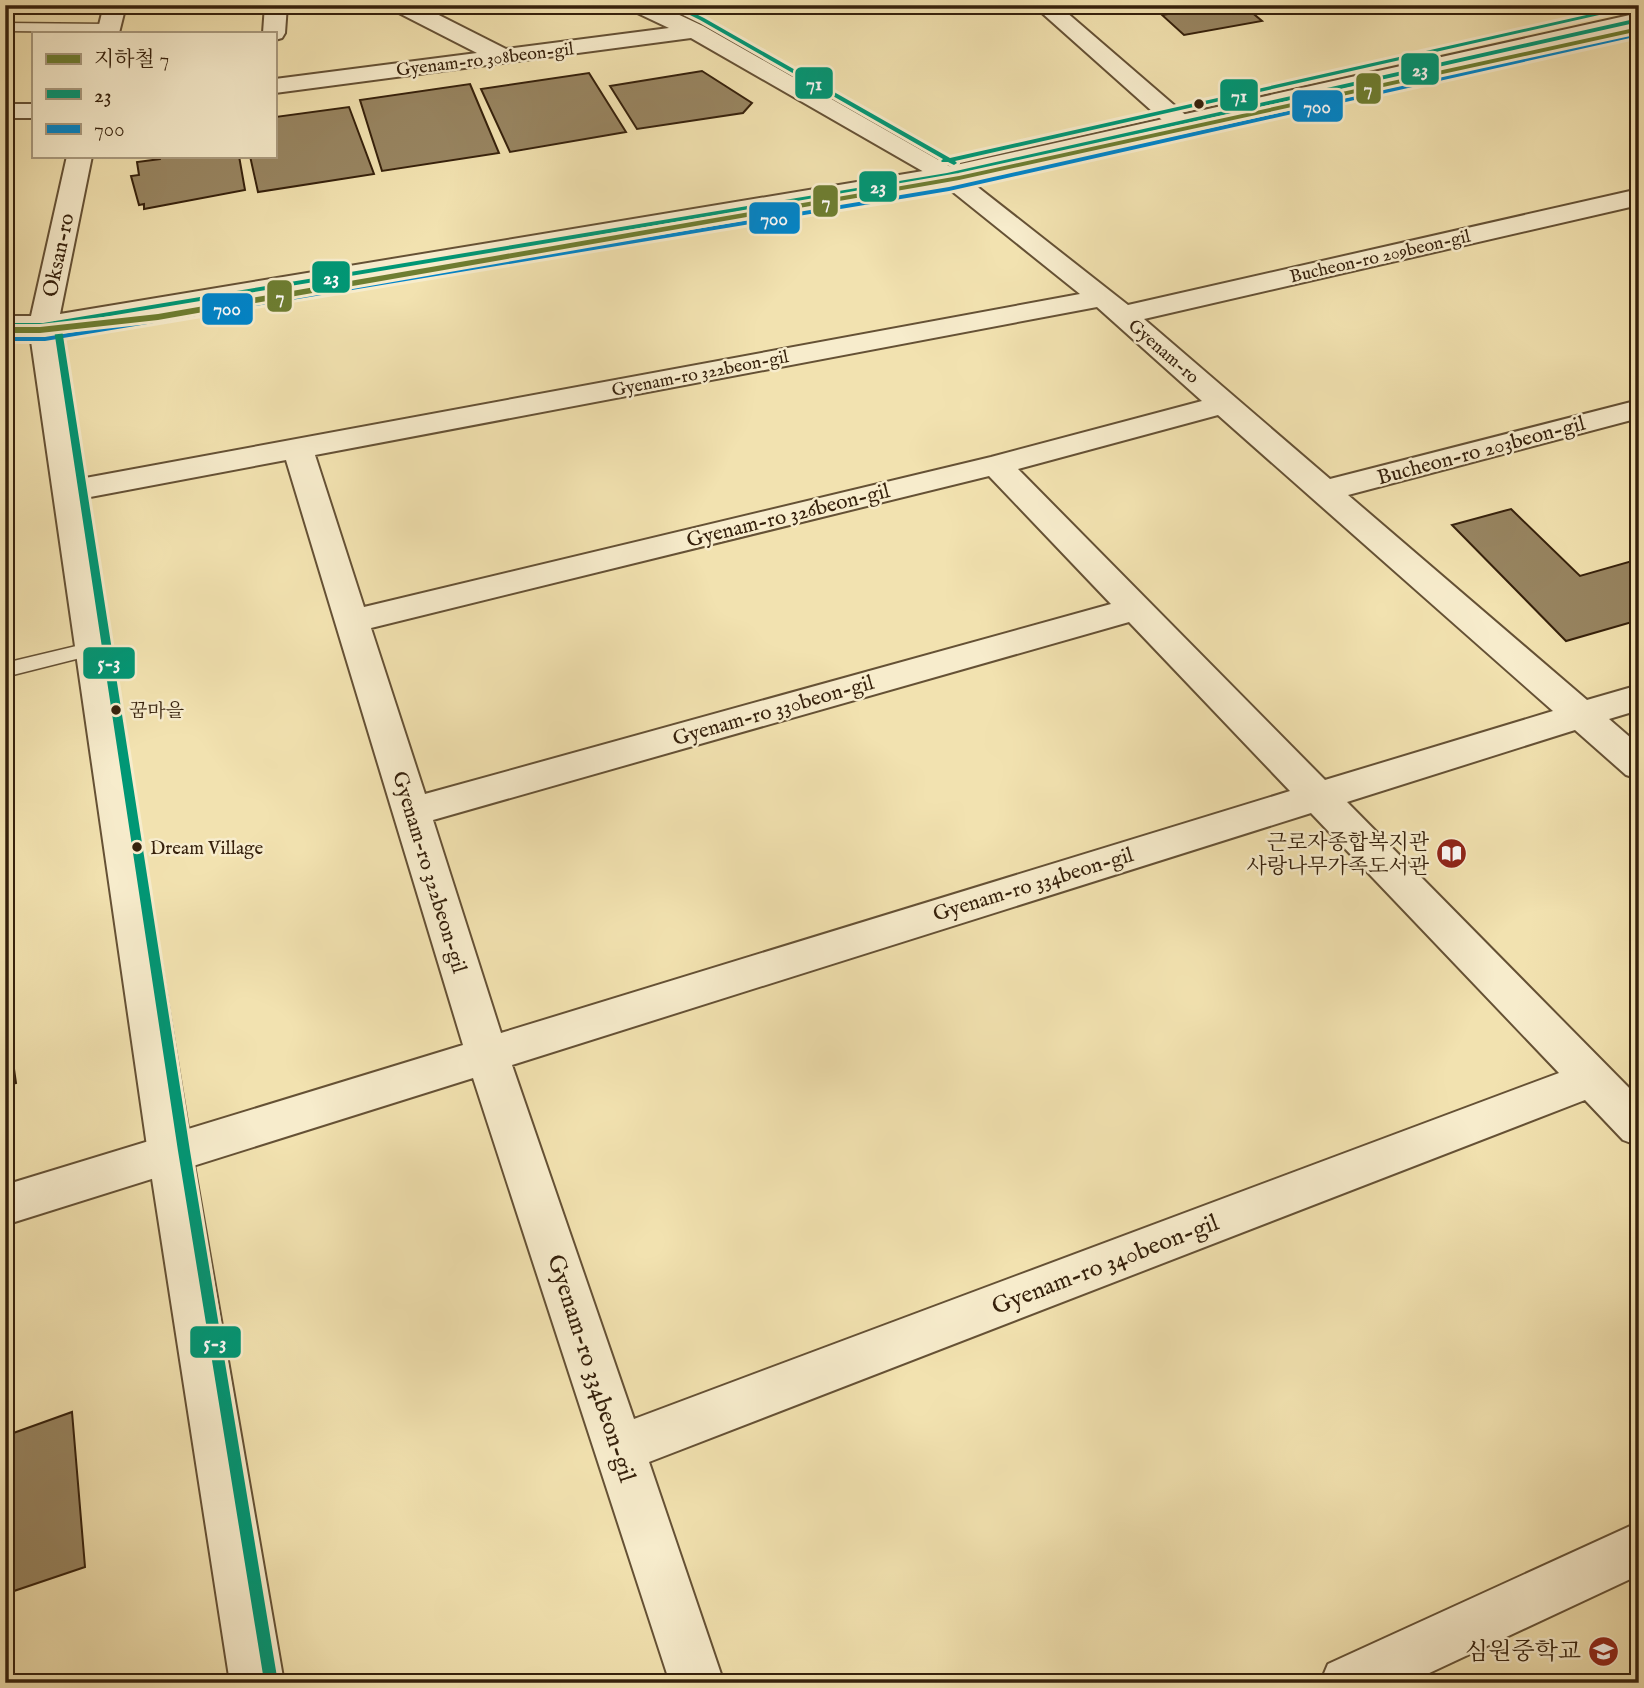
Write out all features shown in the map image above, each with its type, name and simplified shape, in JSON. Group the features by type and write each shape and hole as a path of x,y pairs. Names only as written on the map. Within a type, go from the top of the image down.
{"street":[{"path":"109,31 115,5"},
{"path":"274,32 276,5"},
{"path":"401,5 502,57"},
{"name":"Gyenam-ro","path":"639,5 695,31 947,176 1112,306 1639,766"},
{"path":"1044,5 1180,123"},
{"path":"5,325 43,325 947,176 1639,20"},
{"name":"Gyenam-ro 308beon-gil","path":"276,86 695,31"},
{"path":"5,111 32,111"},
{"name":"Oksan-ro","path":"79,158 43,325 170,1153 257,1683"},
{"name":"Bucheon-ro 209beon-gil","path":"1112,306 1639,197"},
{"name":"Gyenam-ro 322beon-gil","path":"69,491 1112,306"},
{"name":"Gyenam-ro 326beon-gil","path":"352,621 996,465 1224,404"},
{"name":"Bucheon-ro 203beon-gil","path":"1324,491 1639,409"},
{"name":"Gyenam-ro 322beon-gil","path":"298,449 487,1054"},
{"path":"996,465 1315,797 1639,1127"},
{"name":"Gyenam-ro 330beon-gil","path":"411,812 1135,609"},
{"name":"Gyenam-ro 334beon-gil","path":"5,1205 1639,697"},
{"name":"Gyenam-ro 334beon-gil","path":"487,1054 697,1683"},
{"name":"Gyenam-ro 340beon-gil","path":"619,1449 1592,1079"},
{"path":"1347,1683 1639,1548"}],"lane":[{"path":"5,27 109,31"},
{"path":"5,670 93,648"}],"building":[{"path":"1207,5 1243,5 1262,21 1184,35 1162,15 1210,7"},
{"path":"702,71 752,103 743,113 637,129 610,86"},
{"path":"589,73 626,132 510,152 481,89"},
{"path":"470,84 499,153 382,171 360,100"},
{"path":"349,107 374,174 258,192 250,158 276,158 276,117"},
{"path":"239,158 245,190 144,209 144,204 139,205 131,176 139,175 137,162"},
{"path":"1511,509 1580,576 1639,559 1639,620 1566,641 1452,525"},
{"path":"5,1013 16,1083 5,1086"},
{"path":"72,1412 85,1567 5,1594 5,1436"}],"metro line":[{"name":"7","path":"5,330 40,330 158,317 959,178 1639,29"}],"transit line":[{"name":"71","path":"673,5 954,163"},
{"name":"71","path":"944,161 1636,6"},
{"name":"23","path":"5,325 43,325 947,175 1639,20"},
{"name":"700","path":"5,339 45,339 949,189 1639,34"},
{"name":"5-3","path":"57,323 184,1151 271,1681"}],"place":[{"name":"꿈마을","path":"116,710"},
{"name":"Dream Village","path":"137,847"},
{"name":"근로자종합복지관 사랑나무가족도서관","path":"1452,854"},
{"name":"심원중학교","path":"1604,1651"}]}
